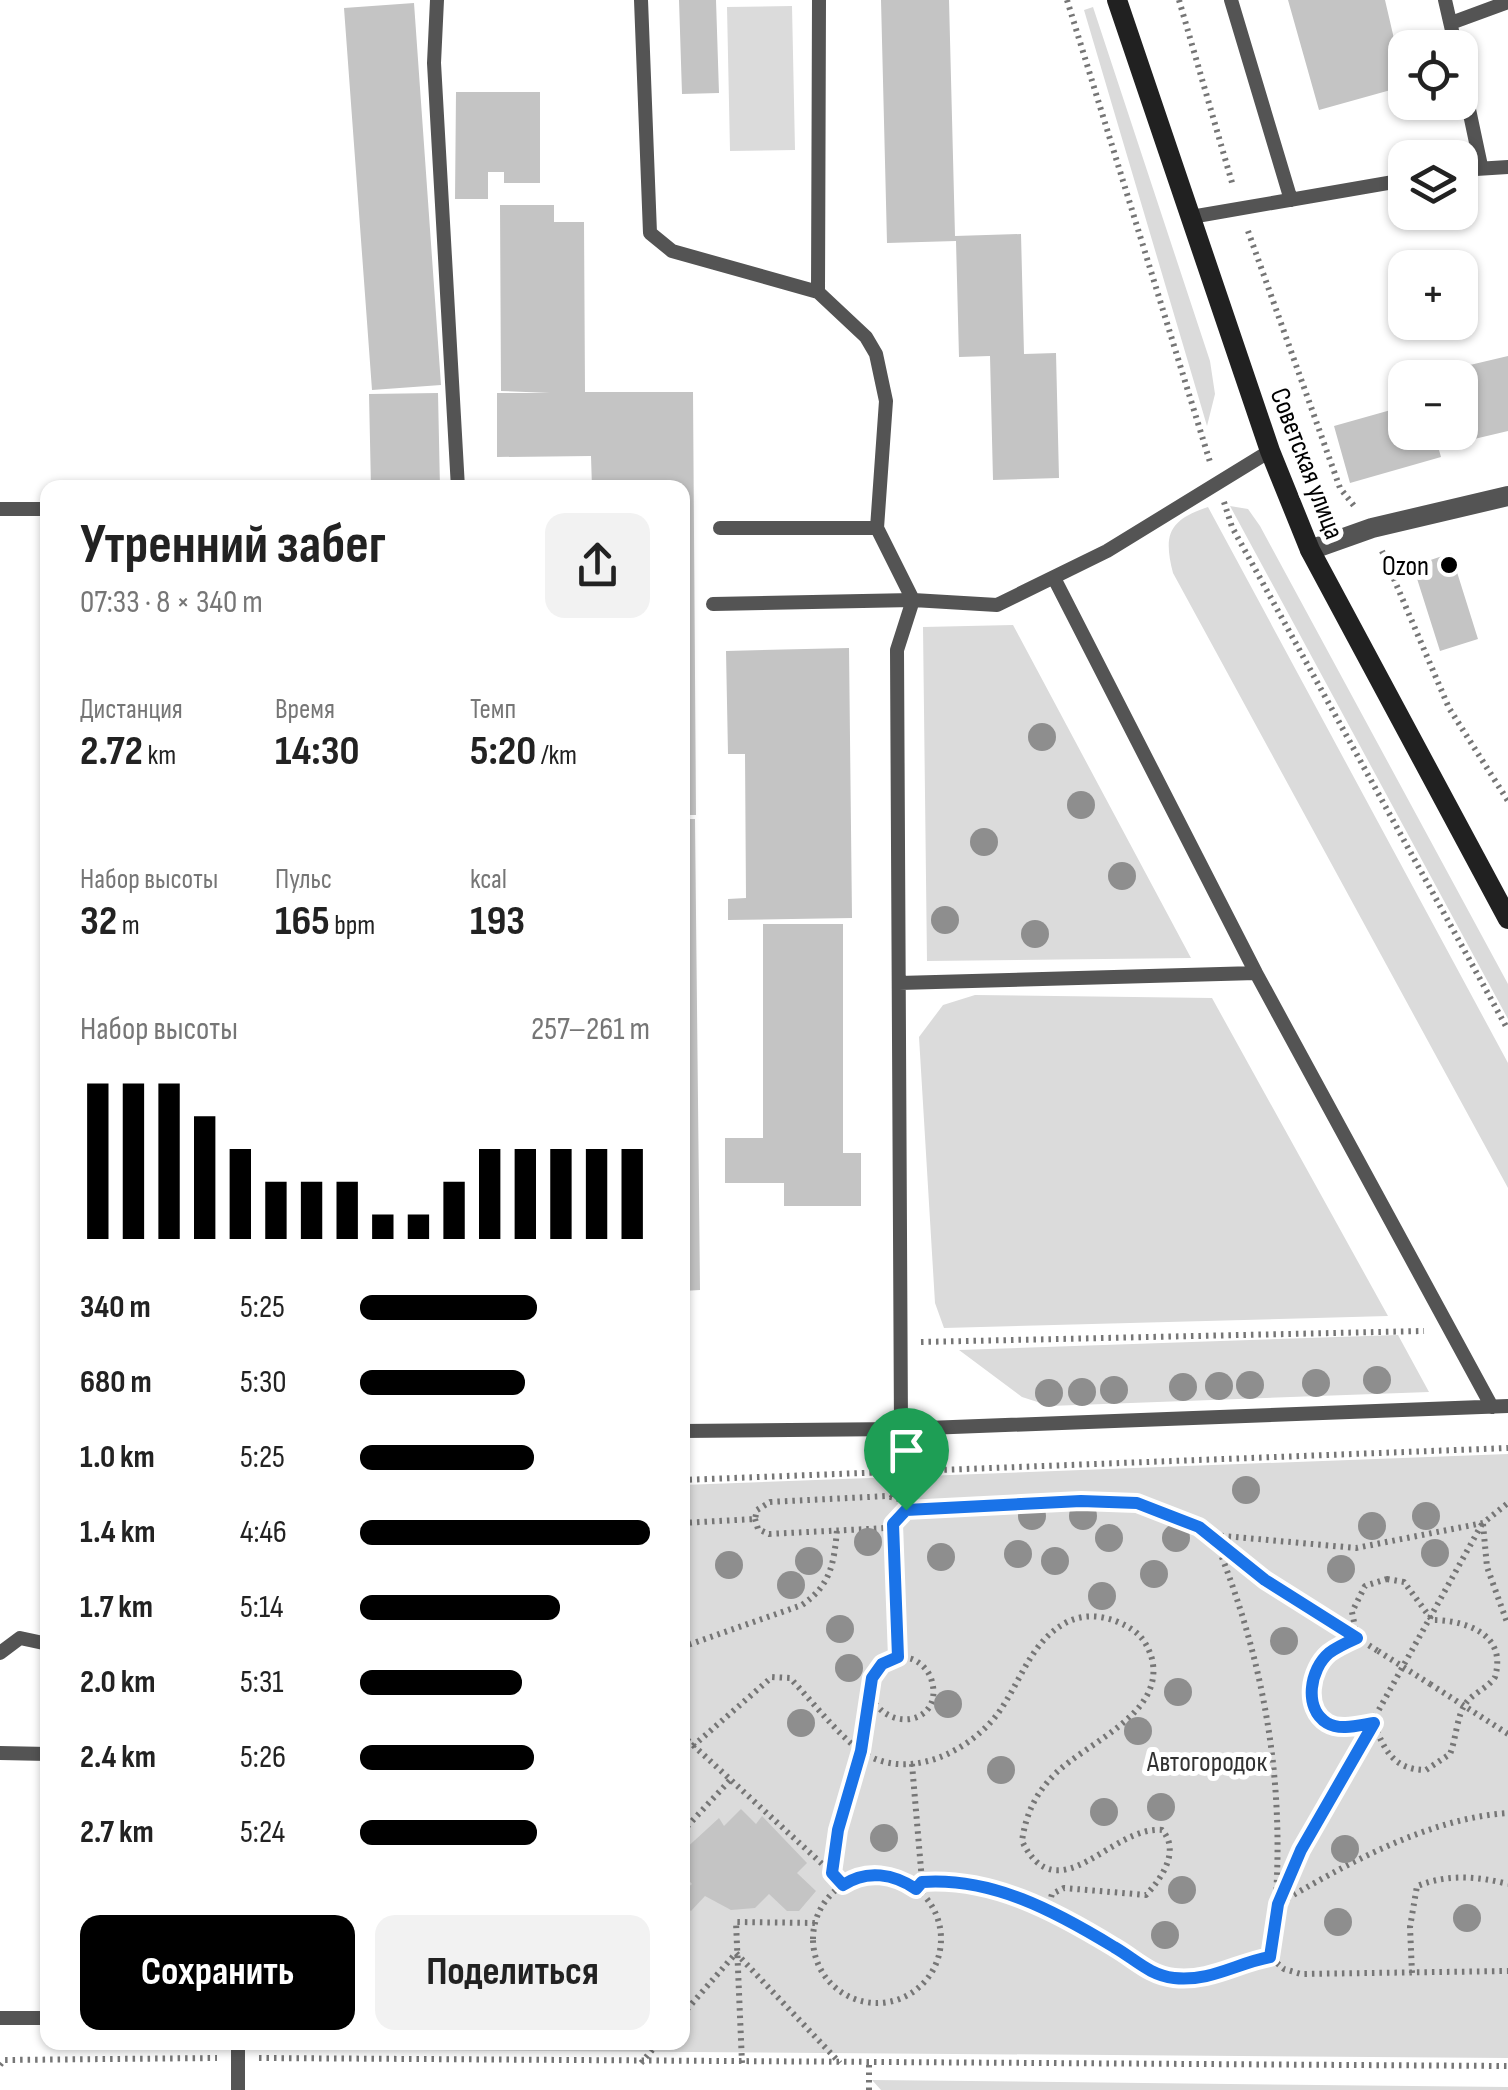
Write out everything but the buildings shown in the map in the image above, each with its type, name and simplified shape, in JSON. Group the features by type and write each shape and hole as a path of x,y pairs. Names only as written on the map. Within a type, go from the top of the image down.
{"main road":[{"name":"Советская улица","path":"1117,0 1270,451 1310,550 1508,918"}],"street":[{"path":"1310,550 1372,528 1508,496"}],"lane":[{"path":"437,0 434,64 458,480"},
{"path":"641,0 650,233 672,251 818,292 866,338 884,382 877,528 913,600 896,650 901,1429"},
{"path":"818,292 819,0"},
{"path":"1232,0 1291,200"},
{"path":"1445,0 1452,30"},
{"path":"1451,23 1508,2"},
{"path":"1471,120 1480,166 1508,167"},
{"path":"1191,217 1388,183"},
{"path":"713,604 913,600 997,605 1054,580 1270,451"},
{"path":"0,509 40,510"},
{"path":"720,528 877,528"},
{"path":"1054,580 1256,973 1492,1407"},
{"path":"899,983 1256,973"},
{"path":"690,1432 901,1429 1508,1406"},
{"path":"0,1652 20,1638 40,1642"},
{"path":"0,1752 40,1754"},
{"path":"0,2018 40,2018"},
{"path":"238,2050 238,2090"}],"path":[{"path":"1067,0 1232,527 1508,1030"},
{"path":"1179,0 1240,209 1340,488 1372,528 1449,708 1508,801"},
{"path":"902,1343 1450,1330"},
{"path":"690,1480 1508,1448"},
{"path":"891,1474 892,1498"},
{"path":"906,1510 893,1524 769,1534 758,1529 755,1519 757,1510 770,1502 892,1498 906,1510 1081,1501 1137,1503 1212,1535 1265,1580 1508,1734"},
{"path":"1278,1904 1301,1850 1483,1523 1508,1503"},
{"path":"690,1523 755,1519"},
{"path":"1212,1535 1356,1548 1483,1523"},
{"path":"1483,1523 1487,1566 1508,1624"},
{"path":"893,1524 898,1657"},
{"path":"690,1643 802,1604 819,1593 834,1564 836,1530"},
{"path":"1212,1535 1235,1590 1272,1734 1278,1904 1270,1957"},
{"path":"1357,1638 1352,1612 1357,1598 1365,1586 1387,1579 1404,1582 1419,1597 1432,1620"},
{"path":"693,1746 772,1676 790,1678 861,1751 912,1764 959,1750 984,1730 1002,1708 1038,1644 1079,1616 1108,1618 1134,1629 1148,1643 1155,1674 1146,1698 1056,1773 1032,1802 1022,1841 1030,1857 1044,1868 1066,1871 1145,1828 1162,1830 1168,1836 1170,1856 1161,1878 1146,1895 1064,1888 1052,1894 1047,1911"},
{"path":"1374,1723 1382,1747 1396,1763 1426,1770 1450,1754 1464,1704 1494,1679 1500,1665 1500,1648 1494,1638 1473,1622 1432,1620"},
{"path":"1357,1638 1328,1654 1314,1672 1314,1709 1326,1723 1340,1727 1374,1723"},
{"path":"832,1873 838,1830 861,1751 872,1678 882,1664 898,1657 914,1660 927,1670 934,1685 932,1701 922,1714 907,1720 891,1719 877,1710 870,1695"},
{"path":"690,1743 843,1885"},
{"path":"912,1764 922,1882"},
{"path":"690,1823 732,1778"},
{"path":"1278,1904 1315,1882 1420,1835 1508,1813"},
{"path":"870,1876 887,1876 916,1889 938,1920 939,1954 922,1984 893,2001 860,2001 829,1982 813,1945 821,1907 843,1885 870,1876"},
{"path":"1412,1973 1410,1927 1417,1886 1437,1878 1473,1876 1508,1884"},
{"path":"916,1889 922,1882 950,1880 988,1886 1047,1911 1148,1971 1174,1978 1204,1978 1270,1957"},
{"path":"742,2064 736,1922 815,1923"},
{"path":"690,2006 736,1953"},
{"path":"736,1953 841,2064"},
{"path":"1270,1957 1284,1969 1301,1974 1508,1971"},
{"path":"0,2065 4,2060 238,2050 641,2063 1508,2066"},
{"path":"641,2063 652,2050"},
{"path":"868,2090 869,2064"}],"green space":[{"path":"792,6 795,150 730,151 727,7"},
{"path":"1093,7 1210,361 1215,394 1207,426 1084,10"},
{"path":"1230,506 1248,509 1260,526 1508,984 1508,1019"},
{"path":"1208,507 1508,1063 1508,1188 1173,573 1169,548 1172,530 1185,517"},
{"path":"1013,625 1191,958 927,961 923,627"},
{"path":"975,995 1212,998 1388,1316 944,1328 935,1303 919,1037 943,1005"},
{"path":"1398,1335 1429,1392 1050,1406 1022,1397 959,1350"},
{"name":"Автогородок","path":"1508,1454 1508,2058 423,2050 690,2050 690,1485"},
{"path":"872,2080 1508,2087 1508,2090 881,2090"}],"place":[{"name":"Ozon","path":"1449,565"}],"route":[{"path":"1081,1501 1137,1503 1199,1527 1265,1580 1357,1638 1328,1654 1314,1672 1314,1709 1326,1723 1340,1727 1374,1723 1301,1850 1278,1904 1270,1957 1204,1978 1174,1978 1148,1971 1115,1948 1033,1904 988,1886 950,1880 922,1882 916,1889 887,1876 850,1880 843,1885 832,1873 838,1830 861,1751 872,1678 882,1664 898,1657 893,1524 900,1522 906,1510 1081,1501"}]}
